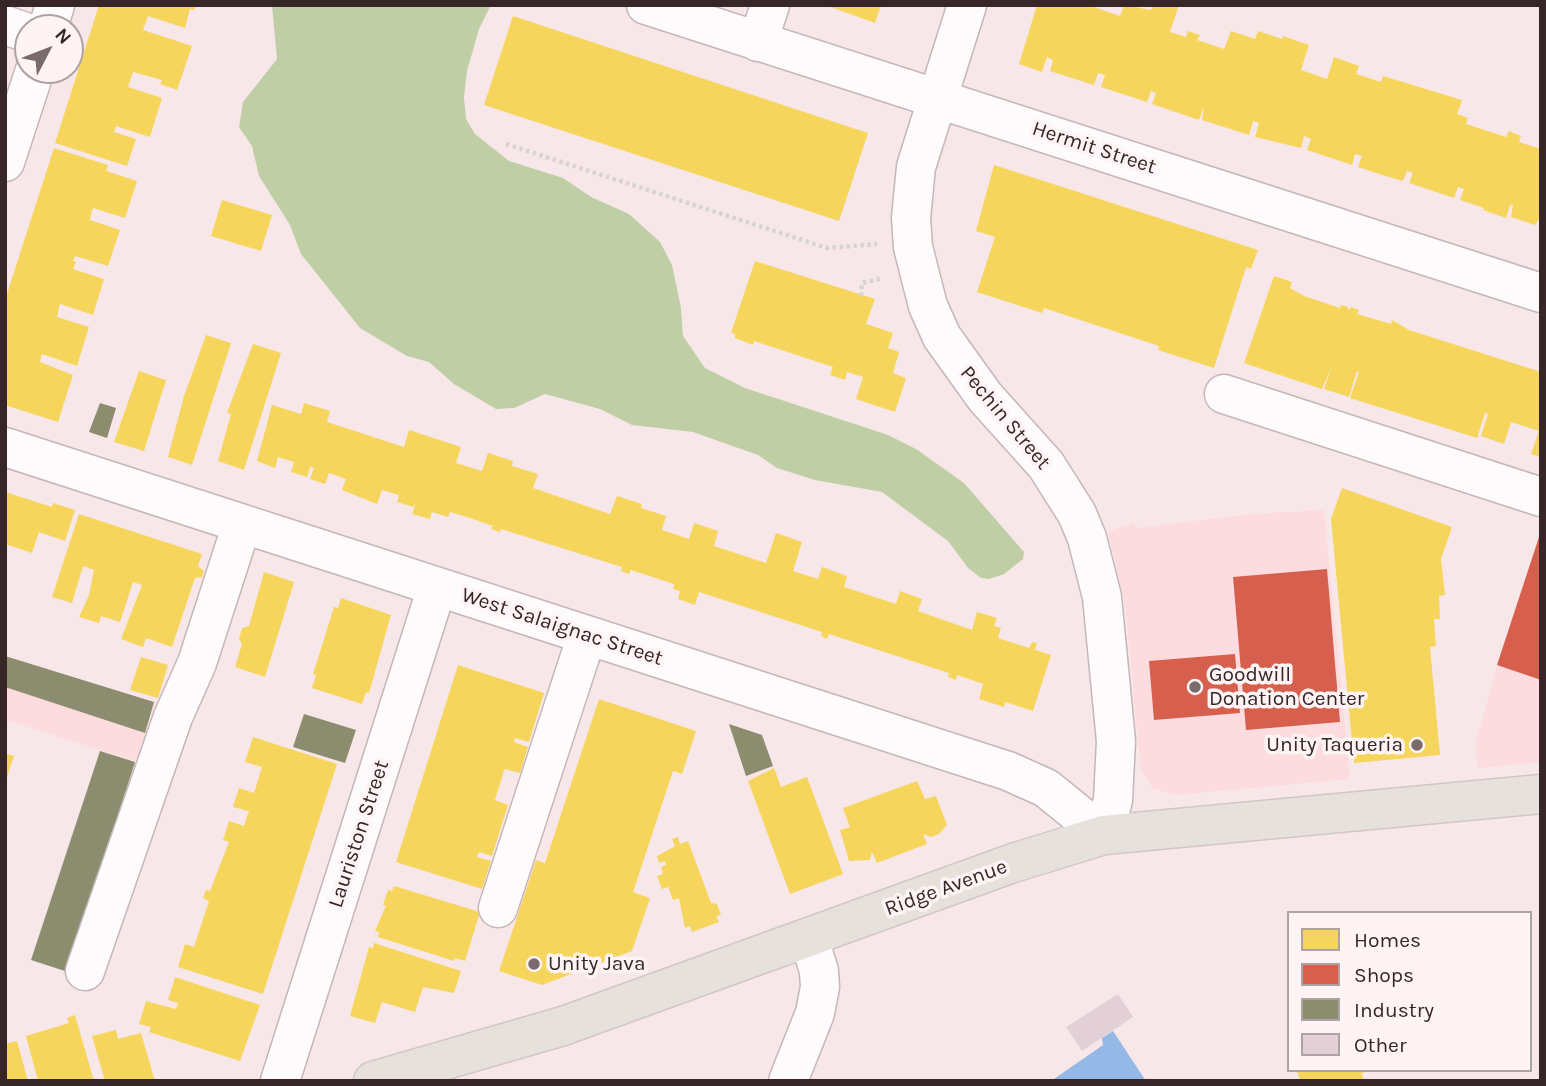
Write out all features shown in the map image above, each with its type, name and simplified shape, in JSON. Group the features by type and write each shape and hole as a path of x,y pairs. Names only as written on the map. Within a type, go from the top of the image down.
{"main road":[{"name":"Ridge Avenue","path":"373,1081 563,1026 1013,863 1104,835 1541,794"}],"street":[{"name":"Hermit Street","path":"646,5 1541,293"},
{"path":"758,42 770,5"},
{"name":"Pechin Street","path":"967,5 916,167 912,191 913,247 932,316 961,366 1046,465 1077,514 1087,538 1102,597 1116,741 1113,800 1104,835"},
{"path":"5,162 30,84"},
{"path":"1224,394 1541,498"},
{"name":"West Salaignac Street","path":"5,447 1026,777 1046,789 1104,835"},
{"path":"85,971 173,717 197,663 242,524"},
{"name":"Lauriston Street","path":"280,1081 437,587"},
{"path":"498,908 587,635"},
{"path":"788,1081 815,1013 820,987 819,971 809,939"}],"path":[{"path":"506,144 827,248 881,244"},
{"path":"862,296 862,283 886,278"}],"shaded area":[{"path":"1324,510 1350,779 1177,795 1152,788 1140,762 1125,604 1108,532 1134,522 1136,528 1252,514"},
{"path":"1541,529 1541,762 1478,768 1475,746 1497,665"},
{"path":"5,656 156,703 136,761 5,720"}],"green space":[{"path":"272,5 491,5 479,29 467,71 464,97 466,119 475,134 509,161 563,178 591,197 629,214 660,242 672,265 681,308 683,336 705,368 745,388 888,435 916,449 964,483 1024,552 1023,559 1004,574 989,579 981,578 968,568 948,541 882,492 815,480 777,468 758,455 693,432 632,425 600,409 545,394 514,408 496,409 454,384 429,362 407,356 360,328 301,254 290,225 259,176 252,146 239,127 243,102 277,59"}],"water":[{"path":"1113,1031 1146,1081 1051,1081 1103,1045 1102,1038"}],"building: Homes":[{"path":"99,5 196,5 194,10 190,9 185,28 148,16 143,30 192,46 177,90 160,84 162,80 133,72 128,87 162,98 150,137 116,126 114,132 136,139 127,166 55,143 74,84 84,84 84,52"},
{"path":"825,5 881,5 875,23"},
{"path":"1037,5 1088,5 1120,16 1124,5 1151,10 1153,5 1179,5 1170,32 1186,37 1188,31 1200,35 1197,40 1224,49 1231,31 1255,39 1258,31 1282,39 1283,36 1309,45 1301,70 1327,79 1334,57 1359,66 1356,74 1381,82 1383,76 1462,100 1457,114 1468,118 1466,124 1506,137 1509,131 1521,136 1519,142 1541,149 1541,216 1535,225 1511,217 1513,205 1510,205 1506,218 1460,200 1464,189 1458,187 1454,198 1409,183 1413,173 1407,171 1403,181 1358,167 1362,156 1355,154 1352,165 1307,150 1311,139 1304,136 1301,148 1255,137 1259,123 1253,121 1249,135 1202,120 1204,106 1199,120 1152,104 1156,93 1151,91 1147,102 1101,87 1105,75 1102,74 1098,73 1094,85 1050,71 1053,60 1047,57 1042,72 1019,64"},
{"path":"513,16 868,133 839,221 484,105"},
{"path":"54,148 108,165 106,171 137,181 125,218 93,208 90,220 120,230 108,266 75,256 73,261 76,262 73,269 104,279 93,315 60,304 57,317 89,327 77,366 42,354 40,362 73,375 58,422 5,405 5,300"},
{"path":"994,165 1258,250 1251,269 1246,267 1214,368 1158,350 1159,346 1044,308 1042,313 977,292 995,237 976,231"},
{"path":"222,200 272,215 261,251 211,236"},
{"path":"755,261 875,299 866,324 893,333 888,348 899,352 893,373 906,378 895,412 856,399 863,377 847,372 845,380 830,375 833,367 754,341 753,345 735,338 735,334 731,333"},
{"path":"1274,276 1292,282 1290,288 1304,296 1340,308 1341,305 1348,307 1349,311 1351,307 1359,310 1357,314 1391,324 1392,320 1409,330 1541,372 1541,457 1531,454 1539,431 1511,422 1504,444 1481,436 1488,414 1485,413 1477,438 1350,398 1359,372 1357,371 1349,397 1324,389 1332,366 1322,389 1244,363"},
{"path":"206,335 231,343 192,465 168,457 184,396"},
{"path":"253,344 281,353 244,470 218,461 231,414 227,413"},
{"path":"139,371 166,380 144,451 114,442"},
{"path":"304,403 330,411 327,422 404,447 409,430 461,447 456,463 482,471 488,453 513,461 512,466 538,474 533,488 610,514 617,496 642,504 641,508 666,516 662,530 689,539 694,523 718,531 714,546 766,563 776,533 802,542 793,571 818,579 822,567 847,576 844,587 896,604 900,591 922,599 918,611 972,630 977,612 997,618 994,626 1001,628 998,638 1029,648 1032,642 1037,643 1035,650 1051,655 1033,711 1005,702 1004,707 979,699 983,684 957,675 956,680 948,677 949,673 829,634 827,639 821,636 822,632 699,592 695,605 678,599 680,591 673,589 674,584 631,570 629,574 621,571 622,567 501,529 500,532 491,529 493,526 467,517 450,512 448,517 432,512 430,519 412,514 416,502 413,507 397,502 399,495 382,490 377,504 342,490 346,479 329,473 325,484 310,479 314,468 310,467 307,477 291,472 294,462 278,457 275,468 257,461 272,405 301,414"},
{"path":"1342,488 1452,527 1441,559 1445,595 1439,596 1440,619 1434,619 1436,646 1430,647 1440,755 1354,763 1331,519"},
{"path":"5,492 52,507 53,503 75,510 65,541 39,532 32,553 5,544"},
{"path":"79,514 202,554 198,566 204,571 202,577 195,578 172,647 146,638 143,647 121,639 142,585 133,582 120,622 101,616 99,623 79,617 89,595 94,570 83,566 72,603 52,597"},
{"path":"264,572 294,582 265,677 235,667 242,644 239,639 242,628 249,626"},
{"path":"341,598 391,615 369,693 366,692 362,704 312,688 316,675 313,674 334,607 338,608"},
{"path":"141,657 168,665 158,698 130,690"},
{"path":"458,665 544,693 529,742 515,738 514,742 528,747 520,773 505,769 504,771 495,800 508,805 492,856 479,852 477,857 491,861 482,889 396,862"},
{"path":"599,699 696,731 682,774 673,771 633,892 650,898 632,951 542,985 499,971 536,860 545,863"},
{"path":"253,737 337,764 263,994 178,967 185,944 194,947 209,901 203,898 206,890 210,891 229,842 223,840 229,821 244,826 249,811 233,807 239,788 254,793 262,767 245,762"},
{"path":"5,753 14,756 6,780 5,780"},
{"path":"774,768 781,787 807,777 843,874 790,894 748,781"},
{"path":"917,781 925,799 936,796 947,825 939,834 931,837 923,834 927,844 877,863 872,852 870,860 849,861 840,830 850,827 843,808"},
{"path":"678,837 680,844 688,841 711,903 717,904 721,915 716,916 719,922 692,932 690,926 685,928 679,898 673,900 668,887 662,889 657,876 663,874 661,867 666,865 665,861 659,863 657,856 675,846 672,839"},
{"path":"394,886 480,912 465,961 455,958 454,961 378,937 379,932 375,931 386,906 383,905 388,890 392,891"},
{"path":"374,943 461,971 454,993 423,987 415,1012 382,1002 375,1023 350,1016 369,947 373,948"},
{"path":"175,977 260,1005 240,1061 149,1032 151,1027 139,1024 146,1001 176,1009 178,1003 168,1000"},
{"path":"75,1015 94,1081 38,1081 26,1036 69,1023 67,1018"},
{"path":"116,1030 118,1039 141,1033 155,1081 105,1081 92,1036"},
{"path":"17,1041 28,1081 5,1081 5,1044"},
{"path":"1297,1072 1365,1072 1361,1074 1365,1081 1301,1081"}],"building: Shops":[{"path":"1541,531 1541,680 1497,665"},
{"path":"1327,569 1340,722 1246,730 1233,577"},
{"name":"Goodwill Donation Center","path":"1235,654 1240,713 1154,720 1149,661"}],"building: Industry":[{"path":"100,403 116,408 107,438 89,432"},
{"path":"5,656 154,702 145,733 5,687"},
{"path":"304,714 356,730 345,763 293,747"},
{"path":"729,724 762,735 773,766 746,776"},
{"path":"100,751 135,762 68,972 31,960"}],"building: Other":[{"path":"1118,994 1133,1017 1082,1051 1066,1027"}],"place":[{"name":"Goodwill Donation Center","path":"1195,687"},
{"name":"Unity Taqueria","path":"1417,745"},
{"name":"Unity Java","path":"534,964"}]}
